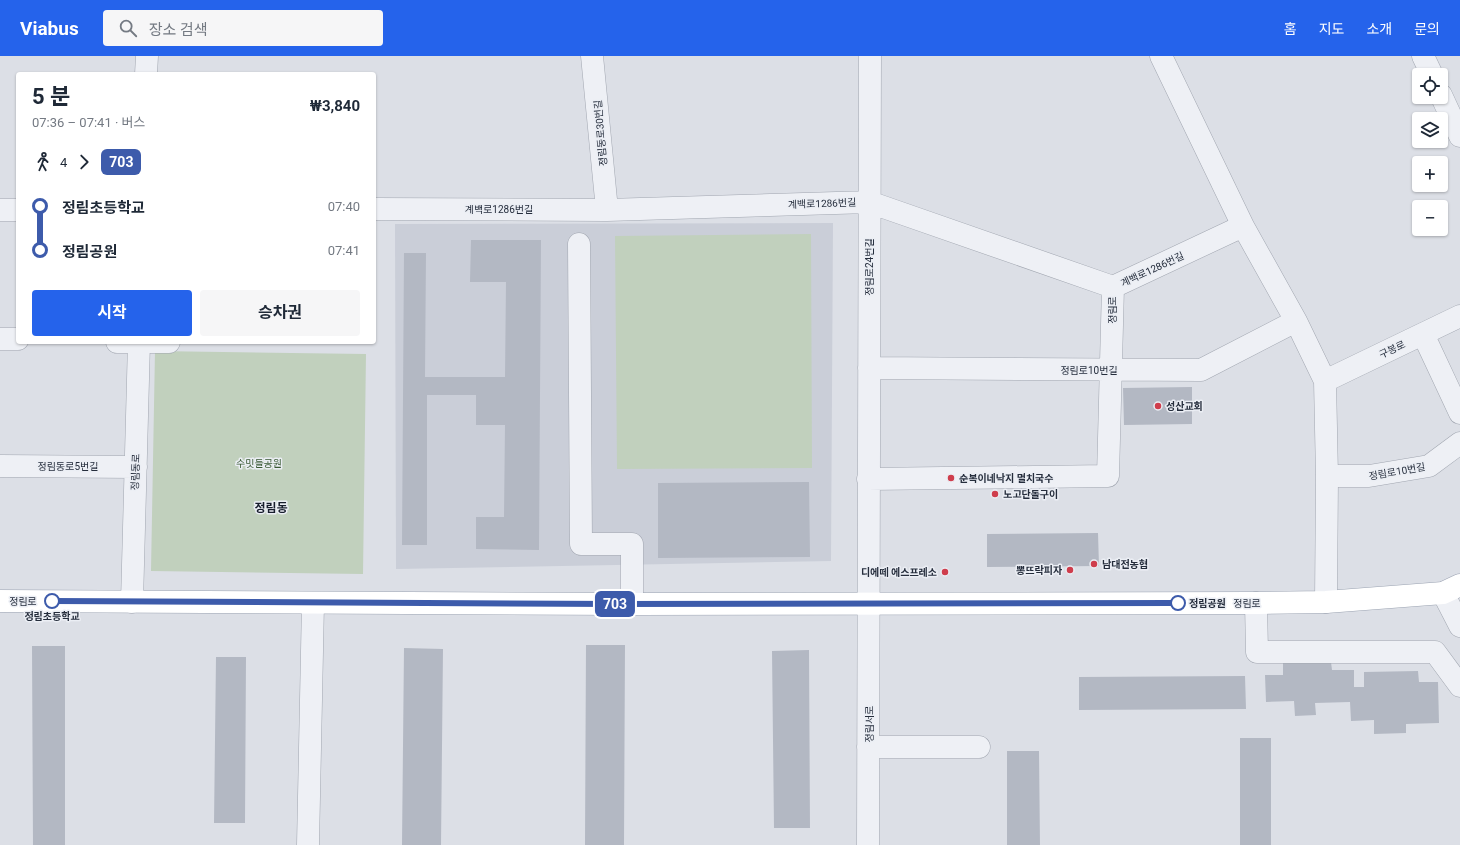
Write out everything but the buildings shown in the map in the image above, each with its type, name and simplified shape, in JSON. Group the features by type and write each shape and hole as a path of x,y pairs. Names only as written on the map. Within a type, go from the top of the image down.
{"main road":[{"name":"정림로","path":"0,601 632,604 869,602 1256,603 1326,602 1451,589"}],"street":[{"path":"146,72 147,56"},
{"name":"정림동로30번길","path":"592,56 607,210"},
{"name":"정림로24번길","path":"869,602 868,479 870,368 870,56"},
{"path":"1161,56 1243,226 1296,322 1325,381 1327,476 1326,602"},
{"path":"1423,56 1429,68"},
{"path":"1445,104 1460,136"},
{"name":"계백로1286번길","path":"376,209 607,210 869,202 1113,287 1243,226"},
{"path":"0,210 16,210"},
{"path":"579,244 581,544 632,544 632,604"},
{"name":"정림로","path":"868,479 1108,476 1113,287"},
{"name":"구봉로","path":"1325,381 1460,316"},
{"name":"정림로10번길","path":"870,368 1201,370 1296,322"},
{"path":"1423,334 1460,413"},
{"path":"0,339 16,339"},
{"name":"정림동로","path":"132,602 139,344"},
{"name":"정림로10번길","path":"1327,476 1369,476 1429,466 1460,443"},
{"name":"정림동로5번길","path":"0,466 136,467"},
{"path":"1451,589 1460,626"},
{"name":"정림서로","path":"868,845 869,602"},
{"path":"308,845 313,603"},
{"path":"1256,603 1257,652 1436,652 1460,686"},
{"path":"868,747 979,747"}],"shaded area":[{"path":"833,223 831,561 396,569 395,224"}],"green space":[{"path":"811,234 812,468 617,469 615,236"},
{"name":"수밋들공원","path":"155,351 366,354 363,574 151,571"}],"bus line":[{"name":"703","path":"52,601 616,604 869,602 1178,603"}],"place":[{"name":"성산교회","path":"1158,406"},
{"name":"순복이네낙지 멸치국수","path":"951,478"},
{"name":"노고단돌구이","path":"995,494"},
{"name":"남대전농협","path":"1094,564"},
{"name":"뽕뜨락피자","path":"1070,570"},
{"name":"디에떼 에스프레소","path":"945,572"},
{"name":"정림초등학교","path":"52,601"},
{"name":"정림공원","path":"1178,603"}],"district":[{"name":"정림동","path":"271,508"}]}
